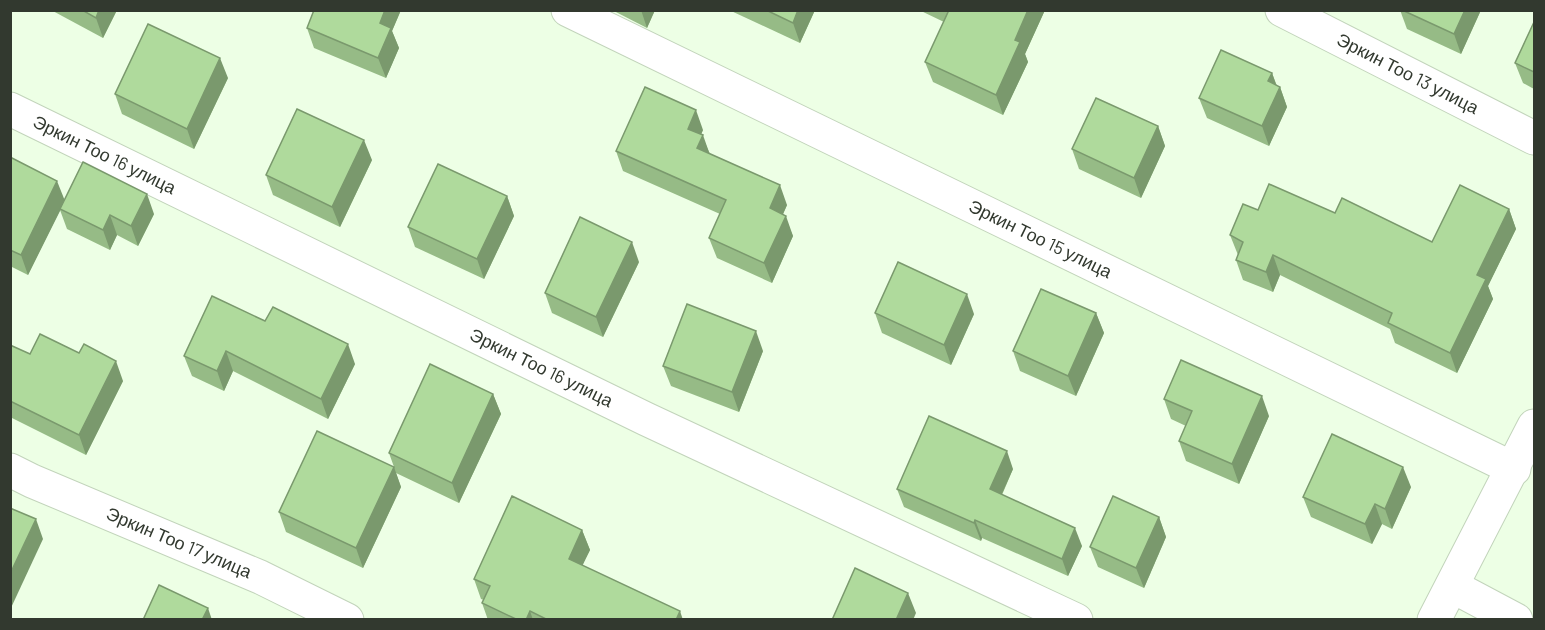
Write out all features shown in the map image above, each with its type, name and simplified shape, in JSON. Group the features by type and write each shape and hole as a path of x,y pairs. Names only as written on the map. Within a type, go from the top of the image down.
{"street":[{"name":"Эркин Тоо 15 улица","path":"568,10 1514,469"},
{"name":"Эркин Тоо 13 улица","path":"1282,10 1534,138"},
{"name":"Эркин Тоо 16 улица","path":"10,110 646,419 1076,620"},
{"path":"1434,620 1514,469 1534,426"},
{"name":"Эркин Тоо 17 улица","path":"10,470 260,577 347,620"},
{"path":"1452,586 1516,620"}],"building":[{"path":"82,10 99,10 96,18"},
{"path":"314,10 385,10 380,23 391,28 378,58 307,28"},
{"path":"766,10 798,10 793,23"},
{"path":"949,10 1028,10 1015,40 1020,42 996,95 925,62"},
{"path":"1402,10 1465,10 1454,34"},
{"path":"1534,22 1534,72 1515,63"},
{"path":"148,24 220,58 187,129 115,94"},
{"path":"1221,50 1272,73 1268,81 1280,87 1262,126 1199,98"},
{"path":"645,87 696,110 688,129 703,135 697,148 780,185 770,208 786,216 764,263 709,238 726,200 616,151"},
{"path":"1096,98 1158,126 1134,178 1072,149"},
{"path":"297,109 364,140 332,207 266,175"},
{"path":"10,157 57,181 21,255 10,250"},
{"path":"83,162 147,194 131,226 110,215 103,230 60,209"},
{"path":"438,164 507,196 477,259 408,227"},
{"path":"1269,184 1335,213 1342,198 1432,242 1460,185 1509,209 1477,275 1486,279 1450,353 1388,323 1392,313 1273,255 1266,272 1236,260 1243,242 1230,235 1243,204 1258,210"},
{"path":"580,217 632,242 596,317 545,293"},
{"path":"898,262 967,294 944,345 875,313"},
{"path":"1041,289 1096,313 1068,376 1013,351"},
{"path":"212,296 265,321 273,307 348,344 321,399 226,351 217,371 184,356"},
{"path":"687,304 756,331 732,392 663,366"},
{"path":"40,334 79,353 84,344 116,361 79,435 10,401 10,345 30,354"},
{"path":"1181,360 1262,396 1232,464 1179,441 1192,411 1164,399"},
{"path":"430,364 493,394 452,483 389,453"},
{"path":"929,416 1007,451 990,489 1075,528 1062,559 975,520 974,523 897,489"},
{"path":"317,431 394,467 356,548 279,512"},
{"path":"1332,434 1403,467 1385,509 1375,504 1365,524 1303,497"},
{"path":"512,496 582,530 569,559 680,611 676,620 548,620 530,611 526,620 518,620 482,603 490,586 474,579"},
{"path":"1113,496 1159,517 1136,568 1090,547"},
{"path":"10,508 36,519 10,574"},
{"path":"855,568 908,593 896,620 832,620"},
{"path":"159,585 208,608 202,620 143,620"}]}
